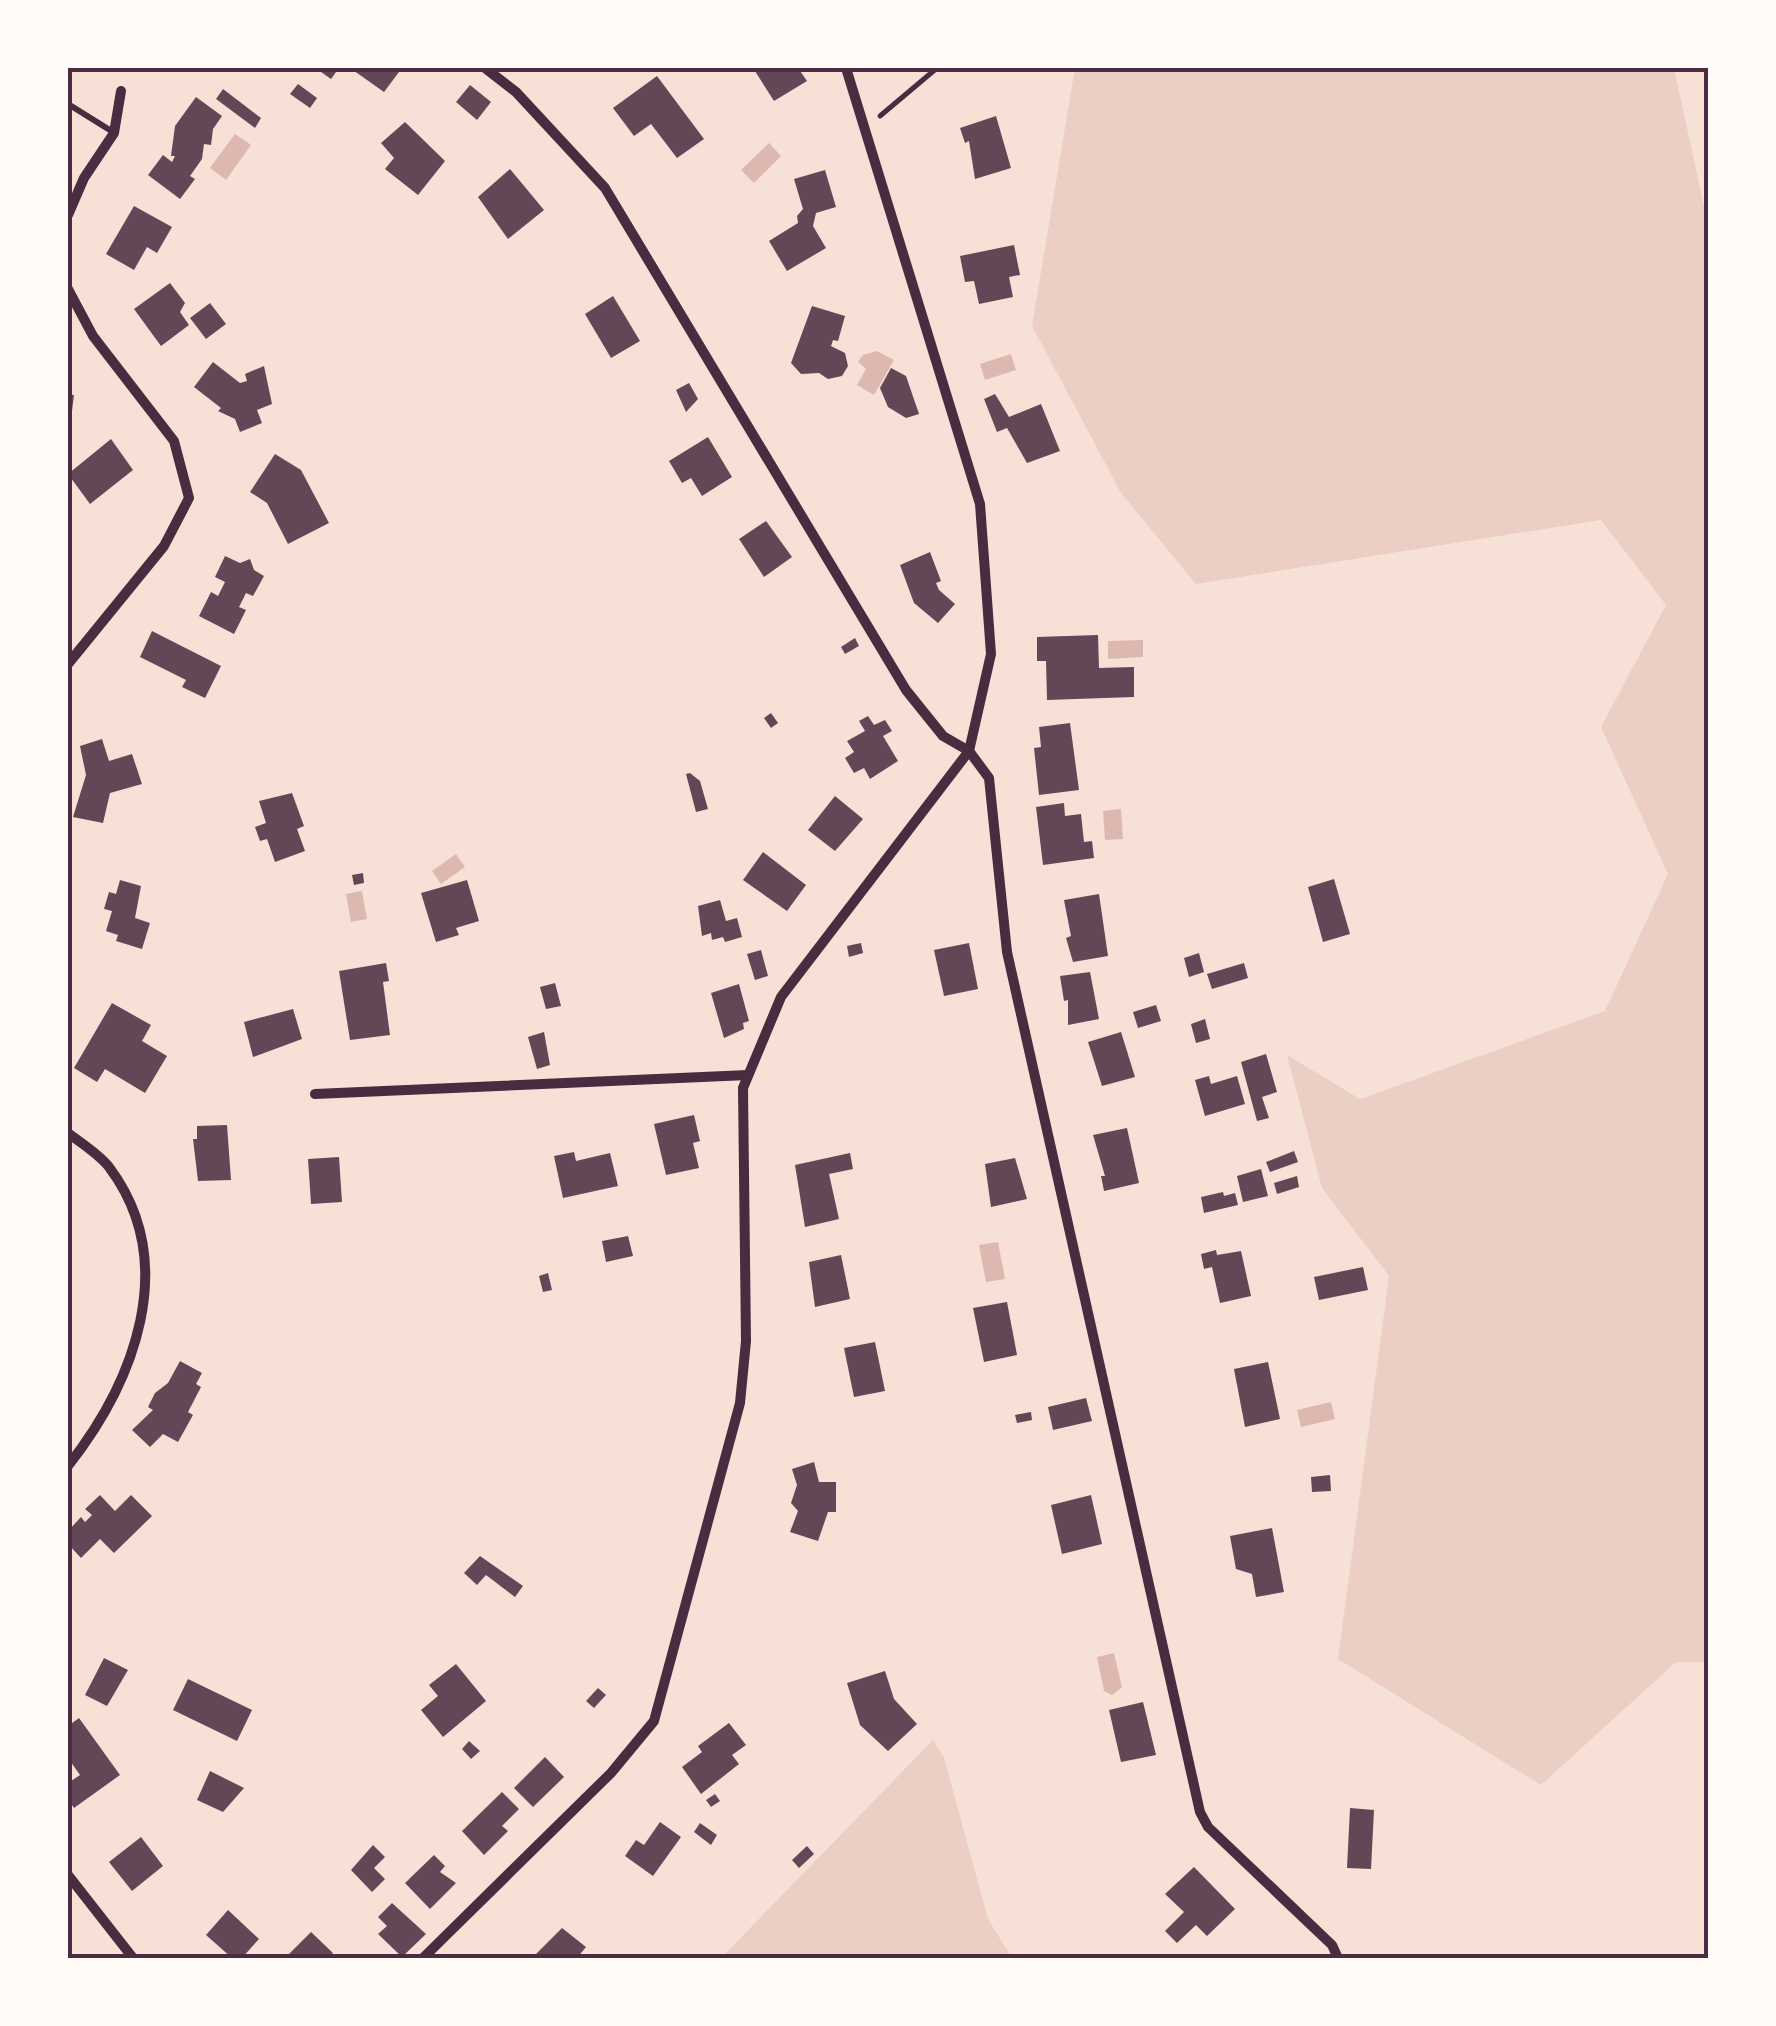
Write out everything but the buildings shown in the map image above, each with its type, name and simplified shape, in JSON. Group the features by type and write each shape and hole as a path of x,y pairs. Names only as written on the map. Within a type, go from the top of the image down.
{"street":[{"path":"485,68 516,92 604,188 906,690 943,736 969,752 989,778 1008,952 1200,1812 1208,1828 1332,1945 1338,1958"},
{"path":"423,1958 611,1773 654,1721 740,1404 746,1341 742,1088 782,997 969,752 991,654 980,504 846,68"},
{"path":"68,215 84,178 114,133 122,91"},
{"path":"68,289 93,336 174,441 189,498 164,546 68,664"},
{"path":"316,1094 748,1074"},
{"path":"68,1132 108,1165 136,1214 145,1262 144,1316 124,1376 68,1466"},
{"path":"68,1874 133,1958"}],"lane":[{"path":"68,104 114,133"}],"path":[{"path":"862,120 886,114 937,68"}],"shaded area":[{"path":"1075,68 1674,68 1708,225 1708,1662 1676,1662 1541,1785 1338,1659 1389,1276 1322,1188 1287,1055 1360,1099 1605,1011 1668,874 1601,727 1666,605 1601,520 1196,584 1121,493 1032,326"},
{"path":"235,134 251,145 226,180 210,168"},
{"path":"769,143 781,156 754,183 741,170"},
{"path":"877,351 894,360 874,395 857,385 866,369 858,362 863,355"},
{"path":"1011,354 1016,370 985,380 980,364"},
{"path":"1143,640 1143,657 1108,659 1108,641"},
{"path":"1121,809 1123,839 1105,840 1103,811"},
{"path":"456,854 465,867 441,884 432,871"},
{"path":"362,891 367,919 351,922 346,894"},
{"path":"998,1242 1005,1279 986,1282 979,1245"},
{"path":"1331,1402 1335,1419 1301,1427 1297,1410"},
{"path":"1114,1653 1122,1687 1112,1695 1104,1691 1097,1657"},
{"path":"933,1740 944,1758 988,1919 1012,1958 721,1958"}]}
